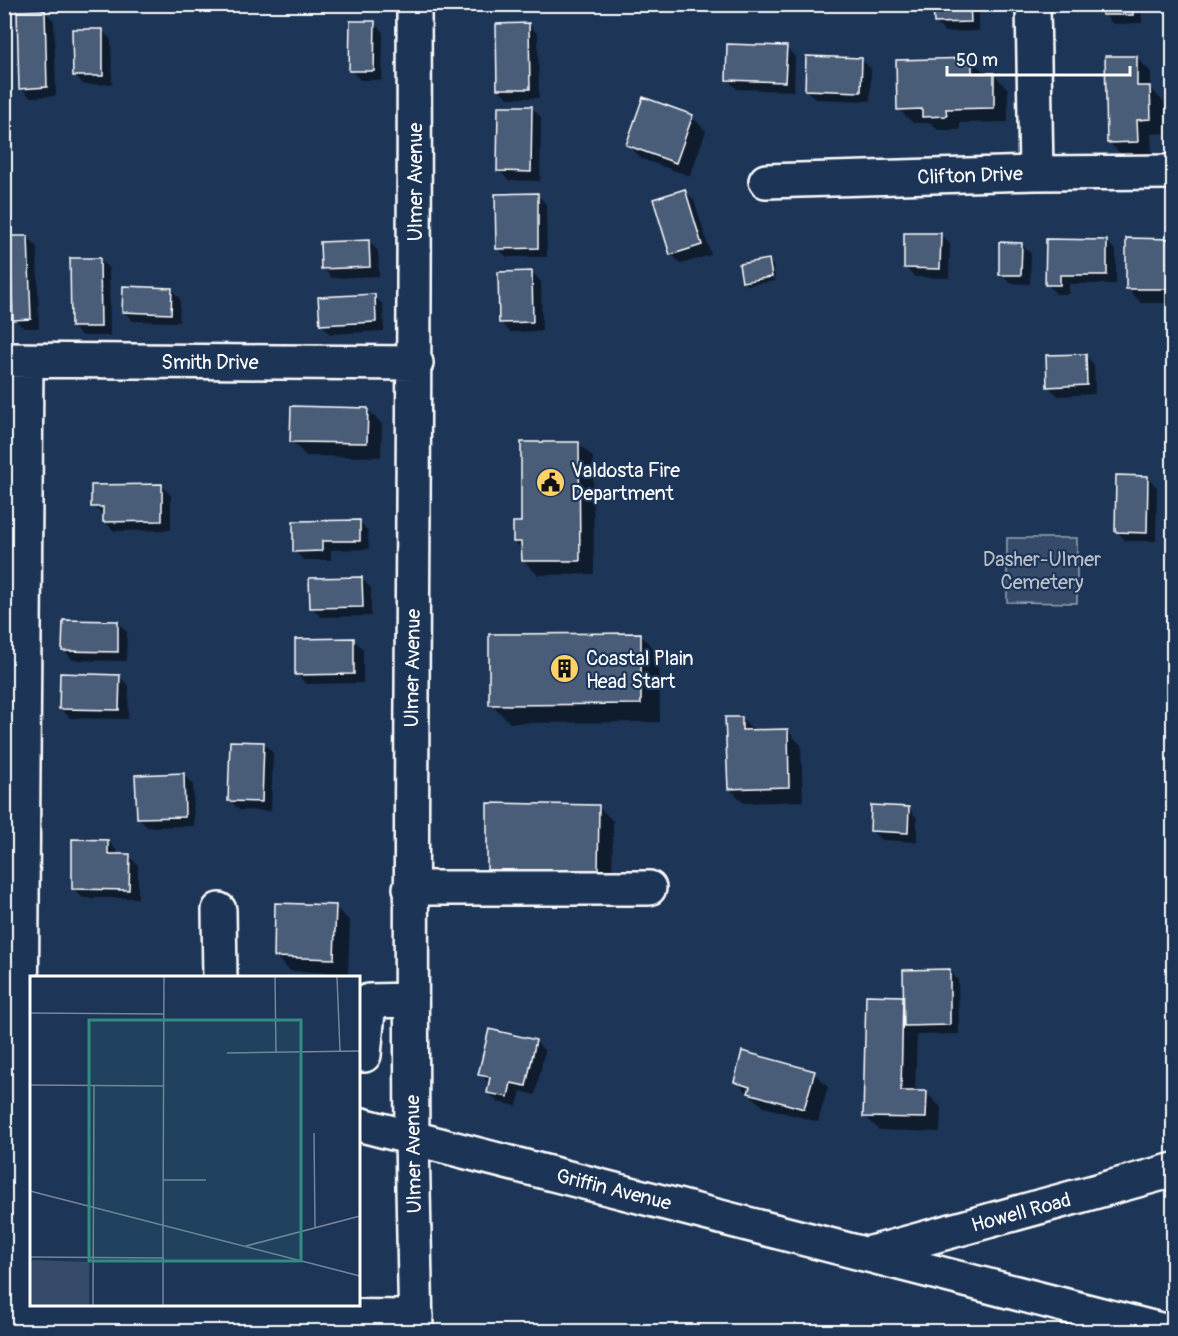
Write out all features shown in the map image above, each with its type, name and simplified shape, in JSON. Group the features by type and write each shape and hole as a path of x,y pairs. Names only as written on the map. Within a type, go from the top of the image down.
{"street":[{"name":"Ulmer Avenue","path":"414,4 416,363 410,888 416,1324"},
{"path":"1034,4 1036,173"},
{"name":"Clifton Drive","path":"766,181 1036,173 1173,172"},
{"name":"Smith Drive","path":"15,361 416,363"},
{"path":"15,361 19,1034 25,1122 16,1320 416,1324"},
{"path":"410,888 650,888"},
{"path":"219,910 220,976"},
{"path":"360,1055 364,1055 364,1001 411,1000"},
{"name":"Griffin Avenue","path":"360,1125 1168,1332"},
{"name":"Howell Road","path":"869,1254 1173,1170"}],"green space":[{"name":"Dasher-Ulmer Cemetery","path":"1007,538 1077,538 1077,603 1007,602"}],"building":[{"path":"933,4 970,4 971,22 934,23"},
{"path":"1102,4 1133,4 1133,15 1102,15"},
{"path":"45,10 47,87 19,89 17,11"},
{"path":"350,21 375,21 374,71 349,71"},
{"path":"529,23 530,89 497,89 496,24"},
{"path":"72,29 103,29 103,76 73,76"},
{"path":"727,44 787,46 785,82 726,80"},
{"path":"806,56 862,58 861,92 805,90"},
{"path":"1105,56 1137,56 1137,86 1150,86 1151,119 1137,120 1138,142 1107,143"},
{"path":"972,58 972,73 994,73 994,108 946,109 947,116 922,117 922,109 897,110 896,60"},
{"path":"643,97 693,115 676,163 626,145"},
{"path":"498,106 532,106 531,172 497,171"},
{"path":"685,189 702,245 670,255 653,199"},
{"path":"538,193 538,248 496,249 495,194"},
{"path":"904,233 941,233 940,269 904,268"},
{"path":"10,236 28,236 31,319 13,320"},
{"path":"1126,238 1174,239 1173,289 1126,289"},
{"path":"1046,239 1107,240 1107,275 1060,275 1060,285 1045,285"},
{"path":"369,240 370,267 321,269 320,242"},
{"path":"999,242 1022,243 1021,275 999,275"},
{"path":"70,258 100,258 101,327 71,327"},
{"path":"769,259 772,277 742,282 739,264"},
{"path":"532,271 533,322 499,323 498,272"},
{"path":"123,286 172,288 171,314 122,312"},
{"path":"375,294 376,322 320,325 318,297"},
{"path":"1086,354 1087,385 1047,387 1046,355"},
{"path":"291,406 368,408 367,443 290,442"},
{"name":"Valdosta Fire Department","path":"521,442 579,442 580,561 522,561 521,542 513,542 513,522 521,522"},
{"path":"1116,475 1148,476 1147,533 1115,532"},
{"path":"162,484 162,521 103,522 103,507 91,507 91,485"},
{"path":"360,520 360,541 322,541 322,551 293,552 293,521"},
{"path":"362,577 363,607 310,608 309,578"},
{"path":"63,620 118,621 118,652 62,651"},
{"name":"Coastal Plain Head Start","path":"641,633 641,704 489,705 489,634"},
{"path":"354,638 354,674 295,675 295,639"},
{"path":"60,673 120,675 119,710 59,709"},
{"path":"725,717 742,717 742,730 788,729 789,787 728,789"},
{"path":"230,741 264,742 262,802 228,801"},
{"path":"184,773 185,817 137,818 135,775"},
{"path":"487,803 599,805 598,872 487,870"},
{"path":"871,805 909,807 908,833 870,831"},
{"path":"72,839 108,840 108,854 130,854 129,890 72,889"},
{"path":"275,903 336,905 334,959 274,957"},
{"path":"950,969 950,1025 904,1026 903,970"},
{"path":"866,995 903,996 901,1091 927,1091 926,1118 863,1117"},
{"path":"489,1029 536,1040 526,1086 511,1083 508,1097 487,1093 490,1077 478,1075"},
{"path":"742,1051 815,1071 804,1109 748,1093 750,1087 734,1082"}],"place":[{"name":"Valdosta Fire Department","path":"550,482"},
{"name":"Coastal Plain Head Start","path":"565,669"}]}
